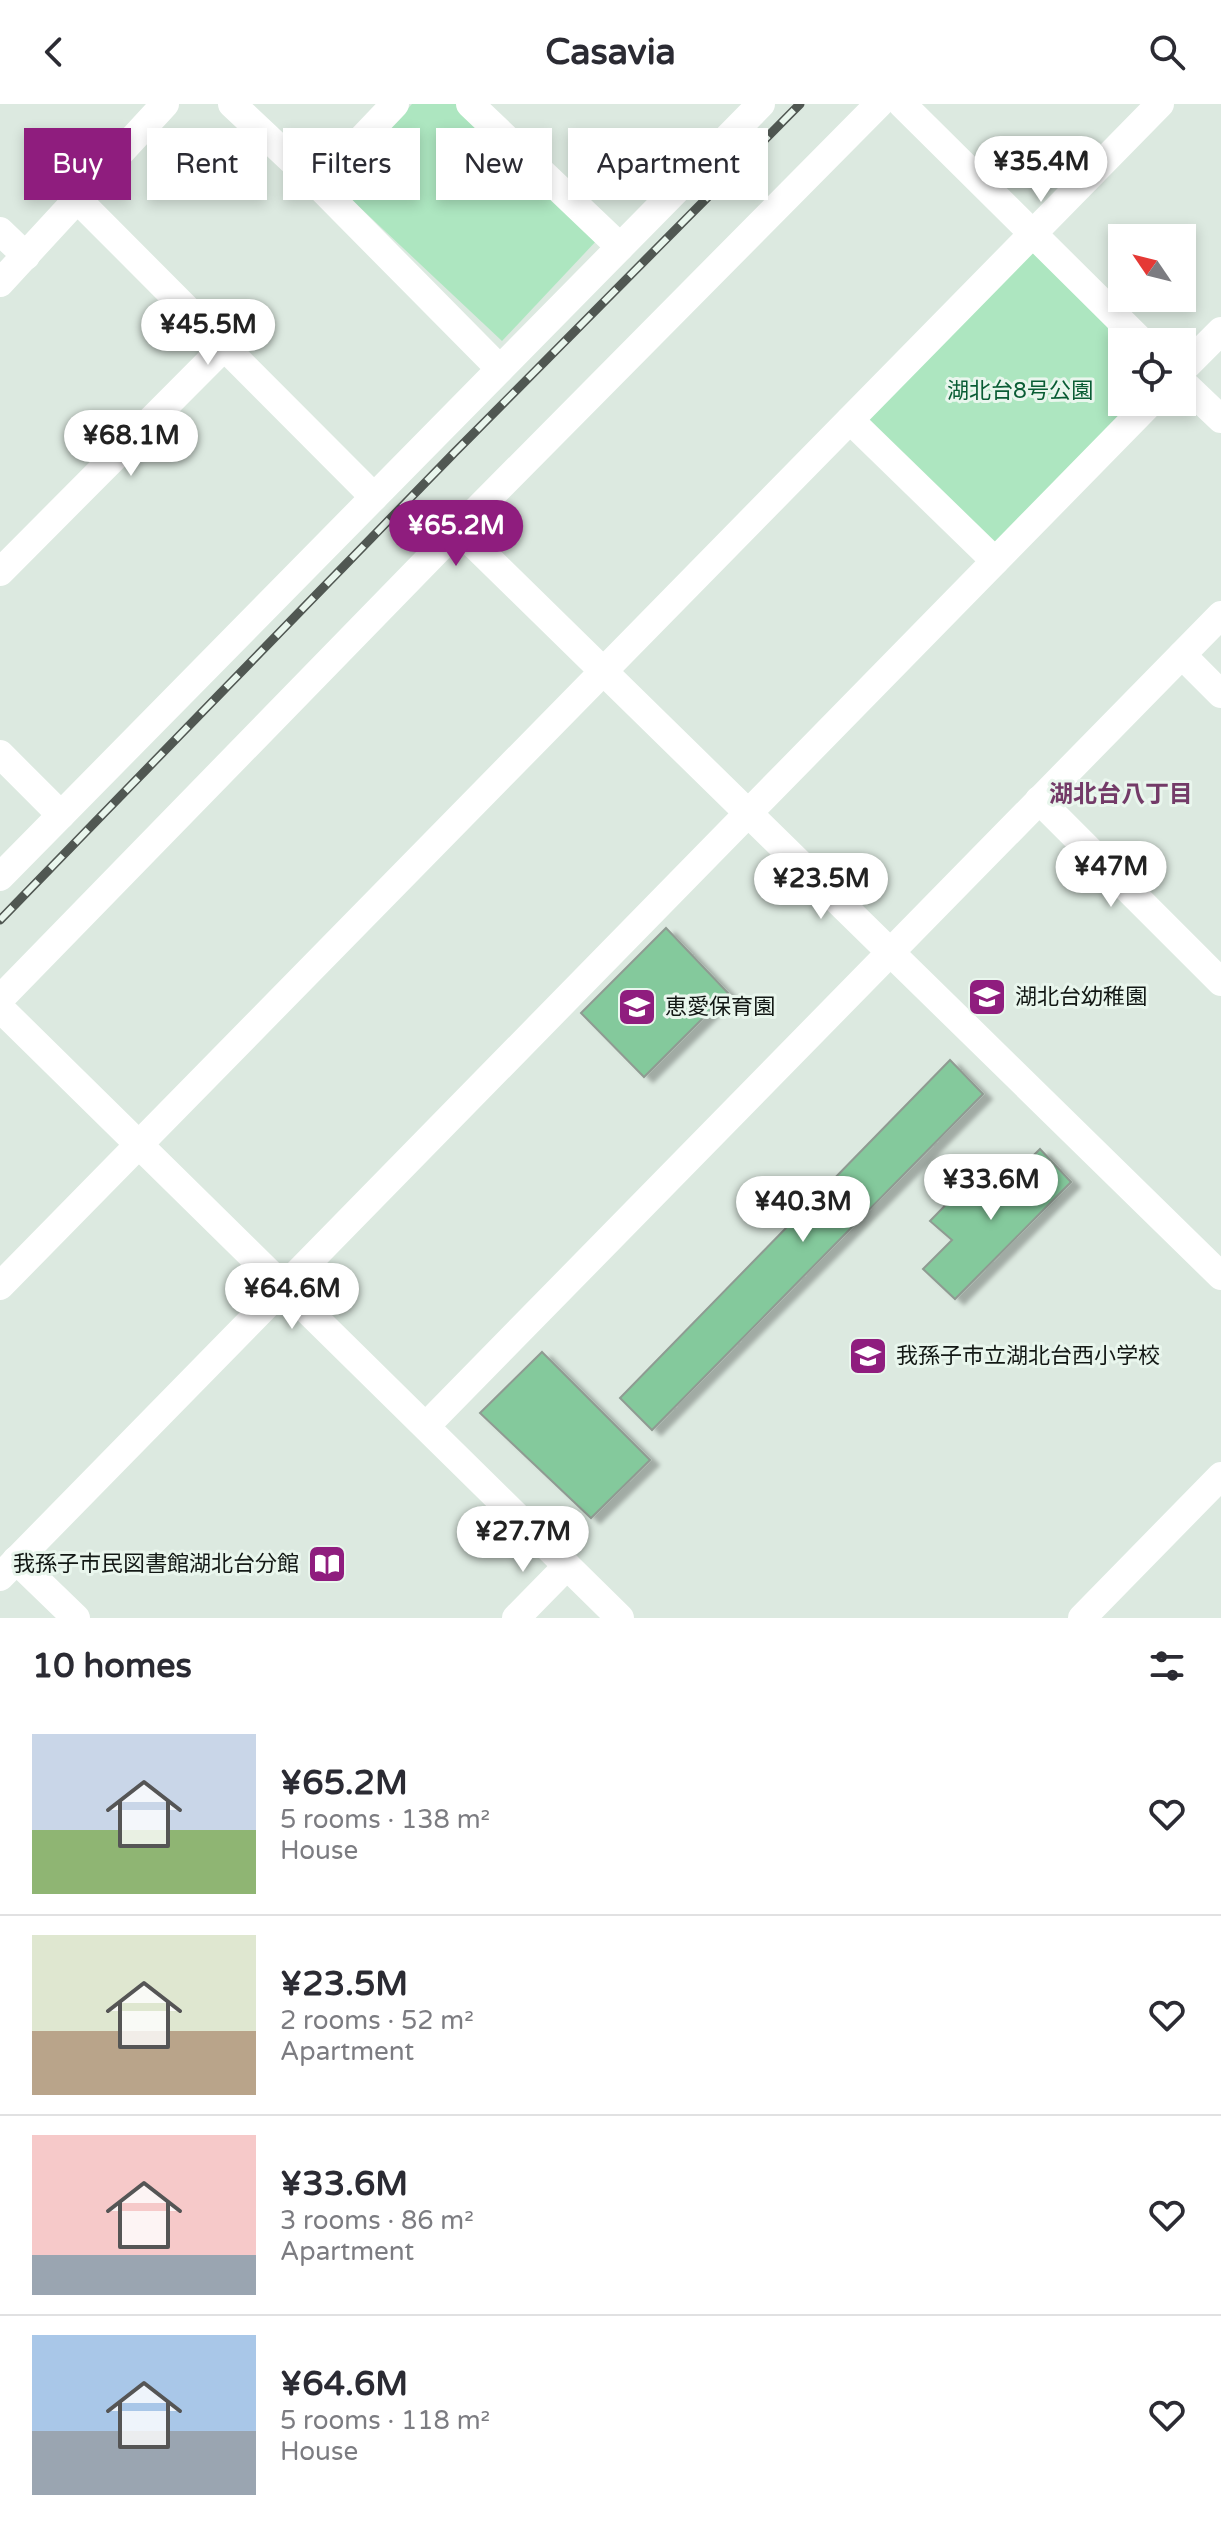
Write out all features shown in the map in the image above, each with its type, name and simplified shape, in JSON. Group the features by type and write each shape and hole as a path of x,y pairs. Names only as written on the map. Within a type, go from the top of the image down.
{"street":[{"path":"131,142 165,104"},
{"path":"232,104 283,152"},
{"path":"372,128 395,104"},
{"path":"470,104 620,247"},
{"path":"0,877 761,104"},
{"path":"0,999 458,529 879,104"},
{"path":"902,104 1128,328"},
{"path":"0,1286 1160,104"},
{"path":"0,283 78,200 374,497"},
{"path":"333,200 500,369"},
{"path":"0,231 26,256"},
{"path":"1196,356 1221,331"},
{"path":"0,572 224,347"},
{"path":"1196,395 1221,419"},
{"path":"76,1618 8,1569 1137,416"},
{"path":"850,420 995,561"},
{"path":"458,529 1221,1276"},
{"path":"426,1426 1221,615"},
{"path":"1182,655 1221,694"},
{"path":"0,754 61,815"},
{"path":"1039,800 1221,982"},
{"path":"0,1008 620,1618"},
{"path":"1082,1618 1221,1476"},
{"path":"516,1618 567,1566"}],"green space":[{"path":"412,104 456,104 482,128 436,128 436,200 552,200 552,194 599,238 502,341 352,200 420,200 420,128 389,128"},
{"name":"湖北台8号公園","path":"1033,233 1108,308 1108,312 1112,312 1128,328 1108,328 1108,416 1137,416 995,561 850,420"}],"building":[{"path":"666,928 728,993 644,1077 581,1013"},
{"path":"950,1060 983,1094 652,1430 620,1398"},
{"path":"1040,1149 1071,1182 955,1299 923,1269 952,1240 930,1221 968,1182 987,1201"},
{"path":"542,1352 650,1460 591,1518 480,1413"}],"railway":[{"path":"0,920 455,452 800,104"}],"place":[{"name":"湖北台幼稚園","path":"987,997"},
{"name":"恵愛保育園","path":"637,1007"},
{"name":"我孫子市立湖北台西小学校","path":"868,1356"},
{"name":"我孫子市民図書館湖北台分館","path":"327,1564"}],"district":[{"name":"湖北台八丁目","path":"1121,794"}]}
